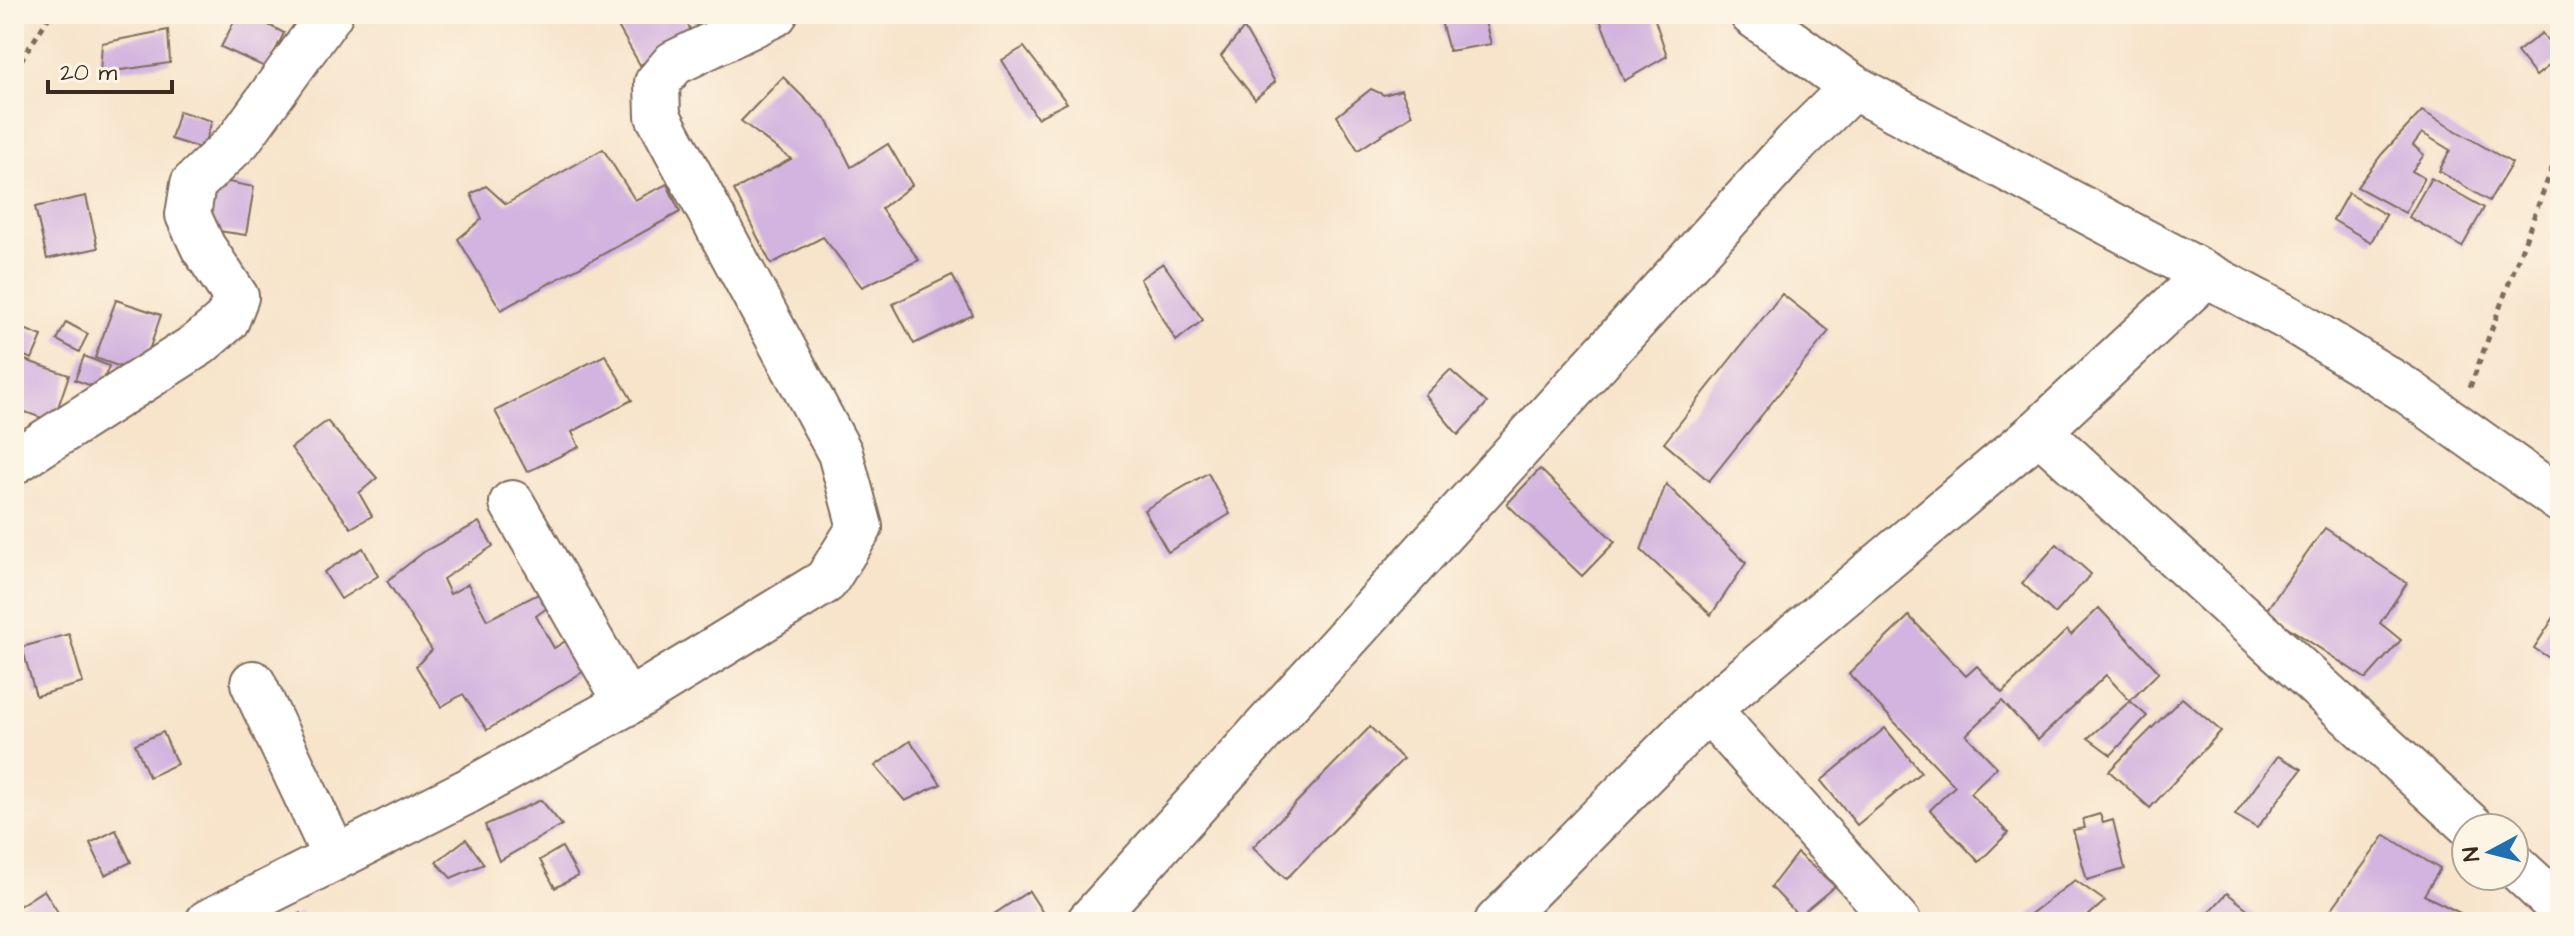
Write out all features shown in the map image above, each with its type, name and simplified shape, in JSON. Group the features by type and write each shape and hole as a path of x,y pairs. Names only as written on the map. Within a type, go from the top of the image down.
{"street":[{"path":"14,462 199,344 227,320 236,297 203,247 188,215 193,184 239,140 330,14"},
{"path":"208,922 466,792 627,703 826,581 860,527 840,453 658,116 657,83 674,63 775,14"},
{"path":"1752,14 1853,87 2303,327 2409,392 2560,500"},
{"path":"1089,922 1796,143 1853,87"},
{"path":"1497,922 1708,709 2039,431 2206,275"},
{"path":"2039,431 2456,812"},
{"path":"512,503 627,703"},
{"path":"253,683 335,857"},
{"path":"1708,709 1898,922"},
{"path":"2530,880 2560,908"}],"path":[{"path":"14,71 51,14"},
{"path":"2456,425 2560,147"}],"building":[{"path":"238,14 248,14 284,33 267,68 221,47"},
{"path":"611,14 681,14 695,37 640,65"},
{"path":"690,14 723,14 699,30"},
{"path":"1439,14 1483,14 1491,44 1449,51"},
{"path":"1604,14 1653,14 1667,56 1624,81 1599,17"},
{"path":"1244,28 1275,82 1255,99 1221,56"},
{"path":"168,30 170,63 100,73 102,43"},
{"path":"2542,33 2560,57 2536,76 2517,52"},
{"path":"1024,47 1067,103 1037,118 1002,60"},
{"path":"783,77 829,123 851,167 888,144 912,185 881,209 919,260 862,287 823,237 771,264 734,190 791,159 741,121"},
{"path":"1371,89 1384,95 1401,90 1412,115 1358,150 1337,116"},
{"path":"179,111 212,121 203,149 171,139"},
{"path":"2422,111 2512,163 2489,201 2439,171 2450,150 2422,133 2413,145 2424,155 2412,171 2424,178 2405,213 2357,187 2382,154"},
{"path":"603,149 635,200 667,184 680,212 501,310 458,239 482,219 471,194 486,186 506,204"},
{"path":"2431,178 2484,208 2462,247 2409,217"},
{"path":"213,179 254,187 246,235 205,229"},
{"path":"2348,193 2386,215 2371,242 2333,220"},
{"path":"86,196 98,248 47,259 35,207"},
{"path":"1163,263 1203,320 1176,341 1140,279"},
{"path":"952,275 973,315 914,344 893,304"},
{"path":"1782,294 1829,331 1709,481 1664,443"},
{"path":"116,300 161,315 141,374 95,358"},
{"path":"66,322 88,334 79,352 57,340"},
{"path":"14,325 42,336 32,359 14,352"},
{"path":"605,355 632,400 572,432 579,447 527,472 495,411"},
{"path":"84,356 109,366 100,389 75,380"},
{"path":"22,359 69,375 53,422 14,408 14,383"},
{"path":"1450,370 1487,403 1458,435 1425,395"},
{"path":"327,421 377,478 359,493 372,516 351,528 291,448"},
{"path":"1540,469 1615,542 1582,576 1507,504"},
{"path":"1208,473 1230,514 1168,552 1144,510"},
{"path":"1666,484 1746,563 1711,615 1641,550"},
{"path":"479,522 493,546 443,579 450,594 468,584 487,620 544,591 551,605 536,616 554,648 569,639 591,667 487,730 463,694 441,707 416,666 432,650 387,581 425,551"},
{"path":"2325,528 2407,583 2380,623 2401,640 2366,679 2265,612"},
{"path":"2057,544 2091,574 2055,614 2022,583"},
{"path":"363,548 378,576 341,599 324,572"},
{"path":"2099,608 2159,672 2130,701 2106,675 2038,740 2002,701 1966,735 1997,767 1970,793 2008,833 1979,862 1930,810 1955,786 1849,674 1909,616 1966,676 1977,666 2002,693 2067,630 2071,635"},
{"path":"2560,608 2560,665 2534,648"},
{"path":"69,634 83,683 36,696 22,647"},
{"path":"2182,698 2221,731 2150,808 2109,771"},
{"path":"2130,701 2147,716 2111,755 2088,738"},
{"path":"1370,727 1403,759 1286,879 1253,847"},
{"path":"1885,728 1921,772 1857,825 1821,781"},
{"path":"163,732 177,764 149,777 135,744"},
{"path":"910,741 941,784 905,801 875,766"},
{"path":"2278,756 2302,769 2257,828 2235,815"},
{"path":"541,800 562,825 499,861 485,825"},
{"path":"2100,814 2103,823 2113,820 2125,869 2087,880 2073,830 2085,828 2083,819"},
{"path":"116,830 131,862 105,875 90,843"},
{"path":"2385,835 2440,869 2424,895 2478,922 2347,922 2331,910"},
{"path":"466,839 484,864 451,878 436,862"},
{"path":"562,847 578,876 555,888 540,860"},
{"path":"1797,853 1835,886 1799,916 1771,887"},
{"path":"2075,880 2105,901 2081,922 2020,922"},
{"path":"44,890 64,922 25,922 16,908"},
{"path":"1029,891 1043,913 1030,922 982,922"},
{"path":"2227,893 2264,922 2200,922"},
{"path":"300,913 306,922 285,922"}]}
